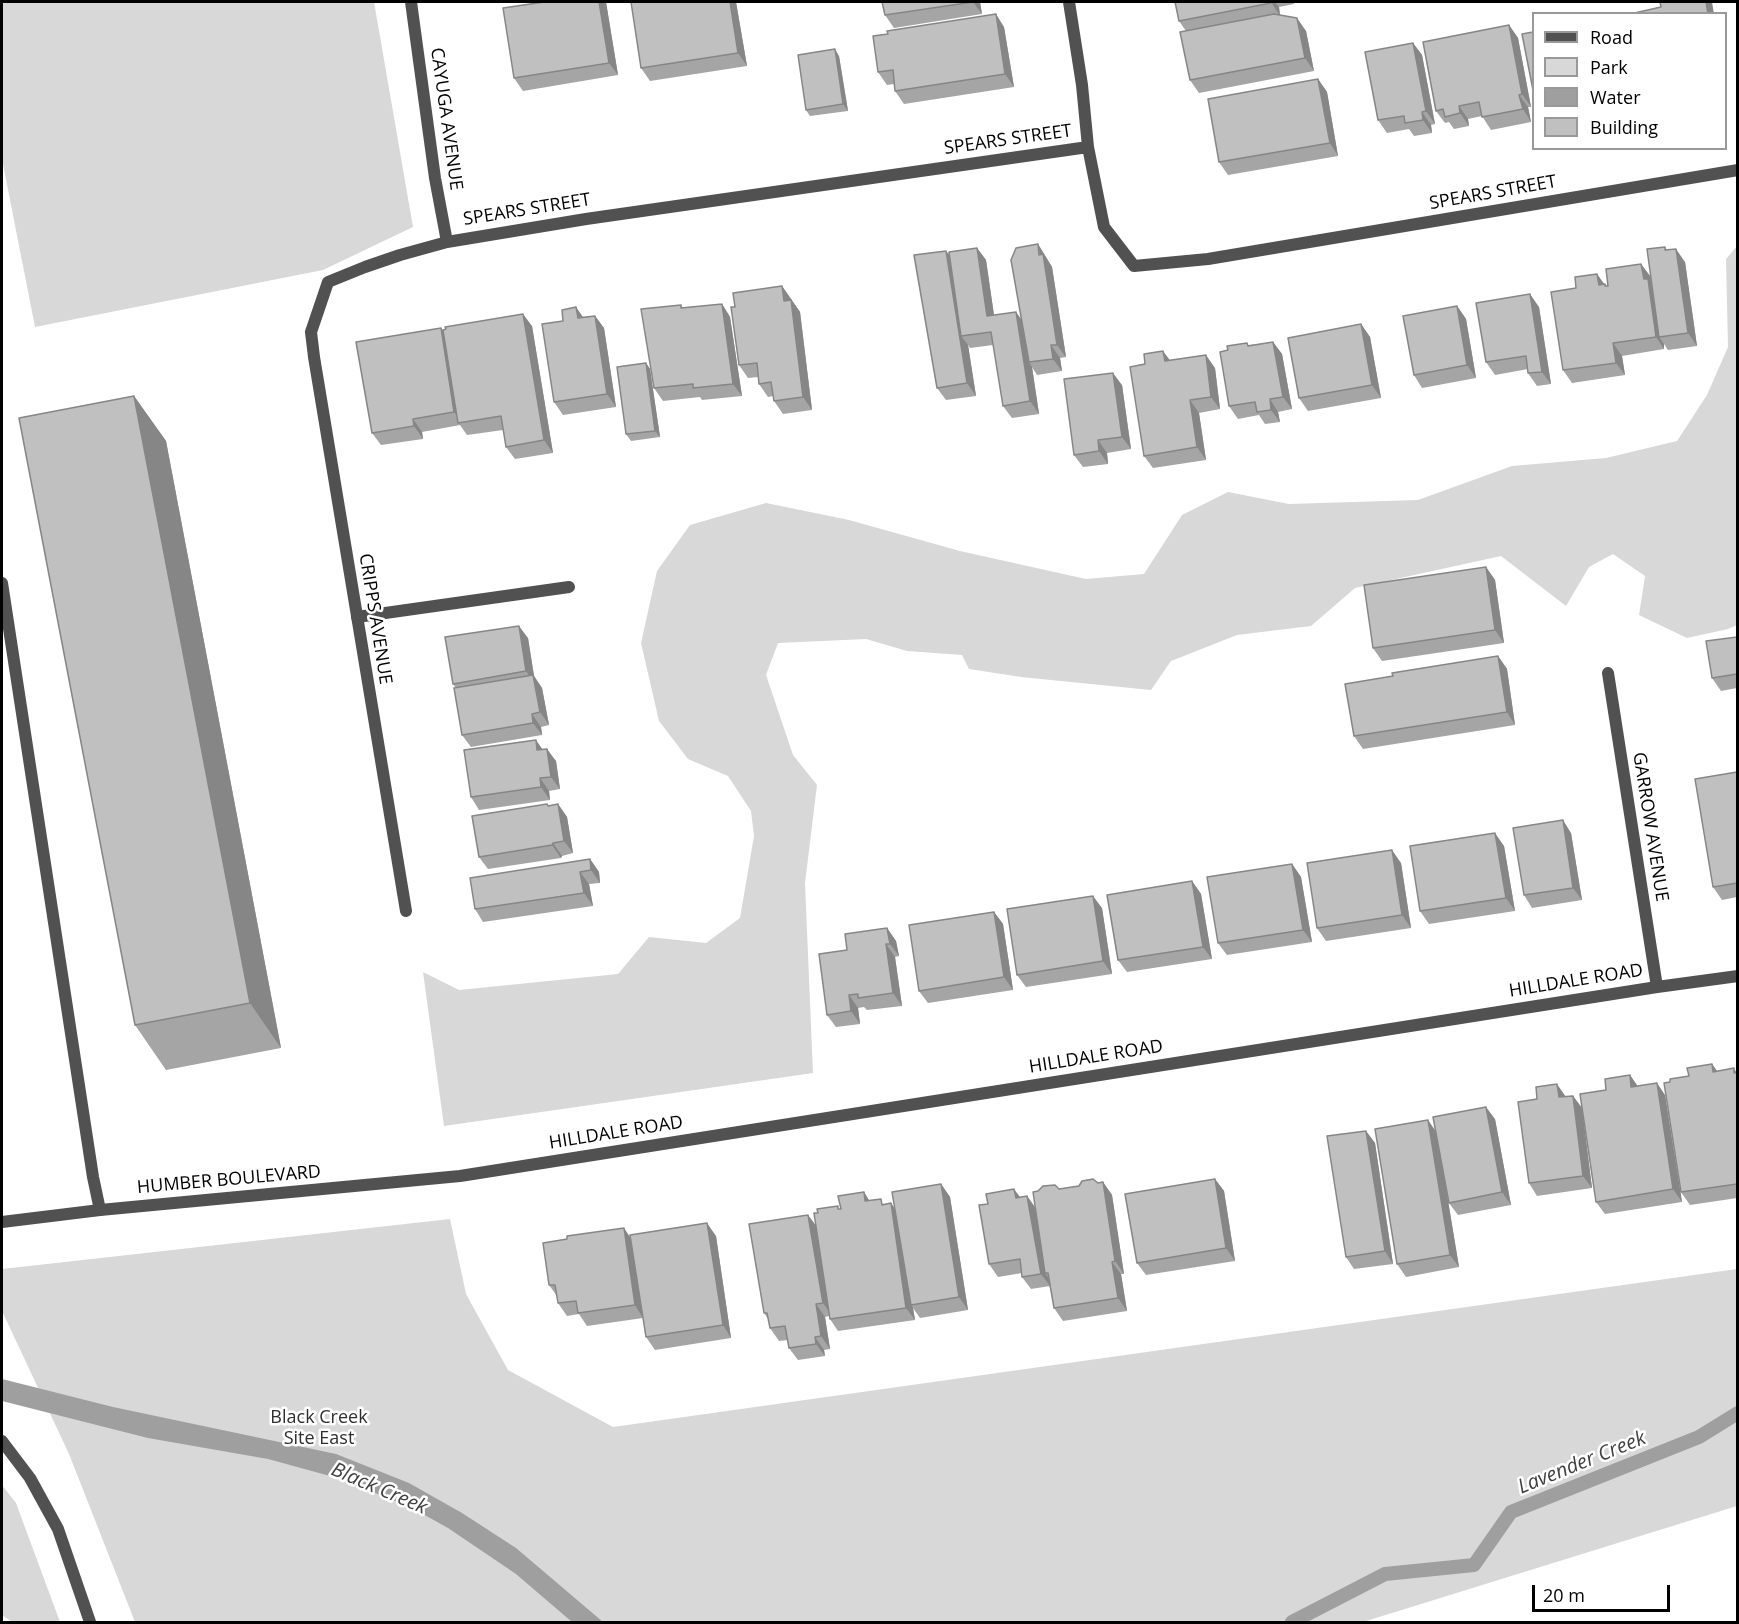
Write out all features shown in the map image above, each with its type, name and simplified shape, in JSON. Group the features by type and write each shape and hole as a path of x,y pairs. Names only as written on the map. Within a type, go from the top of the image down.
{"street":[{"name":"CAYUGA AVENUE","path":"411,2 435,178 447,242"},
{"path":"1069,2 1082,85 1088,147"},
{"name":"SPEARS STREET","path":"311,332 328,282 364,267 447,242 586,219 1088,147 1104,227 1134,266 1208,259 1737,170"},
{"name":"CRIPPS AVENUE","path":"311,332 406,911"},
{"path":"2,583 93,1177 100,1210"},
{"path":"357,617 569,587"},
{"name":"GARROW AVENUE","path":"1608,673 1657,987"},
{"name":"HILLDALE ROAD","path":"460,1176 1737,976"},
{"name":"HUMBER BOULEVARD","path":"2,1222 100,1210 460,1176"},
{"path":"4,1444 30,1478 58,1529 90,1623"}],"green space":[{"path":"2,2 374,2 413,227 323,270 35,327 2,159"},
{"path":"1737,246 1737,625 1687,638 1639,615 1645,576 1613,554 1589,567 1566,606 1501,556 1355,588 1311,626 1237,635 1171,661 1151,690 1021,677 969,669 962,655 907,651 866,639 778,643 766,675 793,755 817,785 805,883 813,1073 444,1126 423,972 459,990 618,974 649,937 706,943 740,918 754,836 751,811 728,776 688,759 659,721 641,643 657,571 690,525 766,503 849,520 960,551 1086,579 1144,574 1182,515 1228,492 1289,504 1418,500 1512,466 1606,458 1677,441 1707,395 1728,347 1726,259"},
{"name":"Black Creek Site East","path":"450,1219 466,1294 508,1370 613,1427 1737,1269 1737,1506 1363,1622 135,1622 69,1454 2,1311 2,1269"},
{"path":"2,1485 16,1503 60,1622 12,1622 2,1615"}],"water":[{"name":"Black Creek","path":"2,1379 113,1407 336,1454 409,1483 462,1513 516,1548 603,1622 572,1622 516,1574 448,1528 412,1508 341,1479 268,1459 148,1438 2,1401"}],"building":[{"path":"544,2 599,2 609,63 514,78 503,8"},
{"path":"631,2 730,2 738,53 641,68"},
{"path":"882,2 973,2 885,15"},
{"path":"1175,2 1271,2 1271,3 1179,21"},
{"path":"1660,2 1706,2 1708,12 1639,12 1661,7"},
{"path":"996,14 1005,74 895,91 893,70 878,72 873,36 888,34 887,31"},
{"path":"1274,14 1297,18 1305,58 1190,80 1180,32"},
{"path":"1509,25 1523,109 1482,117 1479,102 1459,106 1460,113 1445,117 1443,109 1436,111 1423,42"},
{"path":"1532,32 1532,85 1522,34"},
{"path":"1413,43 1426,111 1422,112 1423,120 1405,123 1404,116 1378,120 1365,52"},
{"path":"835,49 843,104 806,110 798,55"},
{"path":"1318,79 1330,143 1219,162 1208,99"},
{"path":"1038,244 1039,255 1043,254 1057,345 1051,345 1053,359 1029,362 1011,260 1016,248"},
{"path":"1665,247 1665,250 1676,249 1688,333 1659,337 1647,249"},
{"path":"977,248 987,316 1016,312 1030,401 1003,406 991,332 961,336 949,252"},
{"path":"946,251 967,383 937,388 914,255"},
{"path":"1641,264 1644,279 1648,279 1656,337 1613,343 1616,363 1563,370 1551,292 1576,288 1575,277 1597,274 1599,285 1608,286 1606,269"},
{"path":"782,286 784,301 791,300 803,397 774,401 771,382 759,384 757,363 739,365 731,307 735,307 733,293"},
{"path":"1530,294 1542,372 1528,373 1526,356 1486,362 1476,303"},
{"path":"722,304 733,384 693,388 693,384 654,388 641,309"},
{"path":"1457,306 1467,365 1414,375 1403,316"},
{"path":"576,307 578,318 595,316 607,394 554,402 542,324 563,321 562,310"},
{"path":"523,314 544,440 506,447 501,416 458,423 443,330 446,329 445,327"},
{"path":"1361,324 1372,385 1299,398 1288,338"},
{"path":"441,328 454,412 413,419 414,426 372,433 356,342"},
{"path":"1273,342 1283,397 1270,399 1271,410 1257,412 1255,402 1229,406 1220,352 1228,350 1227,346 1247,343 1248,346"},
{"path":"1163,351 1165,361 1206,355 1211,397 1190,400 1197,447 1144,456 1130,367 1145,364 1144,354"},
{"path":"646,363 655,431 626,434 617,367"},
{"path":"1113,373 1122,437 1098,440 1099,451 1074,455 1064,379"},
{"path":"134,396 250,1003 135,1025 19,418"},
{"path":"1486,567 1495,630 1373,648 1364,585"},
{"path":"519,626 526,671 453,684 445,637"},
{"path":"1737,637 1737,674 1712,678 1706,641"},
{"path":"1498,656 1507,712 1354,736 1345,684 1393,676 1392,673"},
{"path":"533,675 540,712 532,714 533,723 462,735 454,688"},
{"path":"536,740 537,750 547,749 551,777 540,778 541,787 471,797 464,750"},
{"path":"1737,772 1737,883 1713,887 1695,779"},
{"path":"547,804 548,806 558,804 564,841 479,857 472,816"},
{"path":"1563,820 1573,888 1524,895 1513,828"},
{"path":"1495,833 1506,898 1420,911 1410,846"},
{"path":"1392,850 1402,915 1317,928 1307,863"},
{"path":"590,859 591,870 580,872 584,893 475,909 470,878"},
{"path":"1292,864 1303,930 1218,943 1207,877"},
{"path":"1192,881 1203,947 1118,960 1107,895"},
{"path":"1093,896 1103,961 1017,975 1007,909"},
{"path":"994,912 1004,977 919,991 909,925"},
{"path":"887,928 890,944 886,944 893,993 858,998 858,994 849,995 851,1011 827,1015 819,954 847,950 845,934"},
{"path":"1712,1064 1713,1072 1734,1068 1734,1073 1737,1072 1737,1184 1681,1192 1664,1083 1670,1082 1670,1079 1689,1076 1687,1068"},
{"path":"1630,1075 1631,1087 1657,1083 1673,1189 1596,1202 1580,1094 1606,1090 1605,1079"},
{"path":"1557,1084 1559,1097 1573,1096 1583,1176 1529,1183 1518,1102 1537,1099 1536,1087"},
{"path":"1486,1107 1502,1192 1449,1203 1433,1117"},
{"path":"1428,1120 1450,1255 1397,1264 1375,1129"},
{"path":"1366,1131 1385,1251 1346,1257 1327,1136"},
{"path":"1093,1179 1098,1183 1103,1182 1118,1298 1054,1308 1048,1273 1045,1273 1033,1192 1043,1186 1055,1185 1059,1189 1079,1186 1082,1181"},
{"path":"1215,1179 1226,1248 1137,1263 1125,1194"},
{"path":"941,1184 959,1297 911,1305 892,1192"},
{"path":"1014,1189 1016,1198 1027,1196 1041,1274 1022,1277 1020,1259 989,1264 979,1205 988,1204 986,1194"},
{"path":"864,1192 865,1201 881,1199 882,1205 891,1203 906,1308 830,1319 814,1213 818,1213 817,1209 838,1206 838,1209 841,1209 838,1196"},
{"path":"808,1215 823,1303 816,1304 821,1336 815,1337 816,1344 789,1348 785,1326 770,1328 767,1313 764,1313 749,1224"},
{"path":"707,1223 723,1325 646,1337 630,1235"},
{"path":"624,1228 635,1305 578,1313 576,1301 558,1303 555,1285 549,1285 543,1243 567,1239 567,1236"}],"waterway":[{"name":"Lavender Creek","path":"1292,1622 1385,1574 1474,1565 1511,1512 1699,1437 1738,1413"}]}
